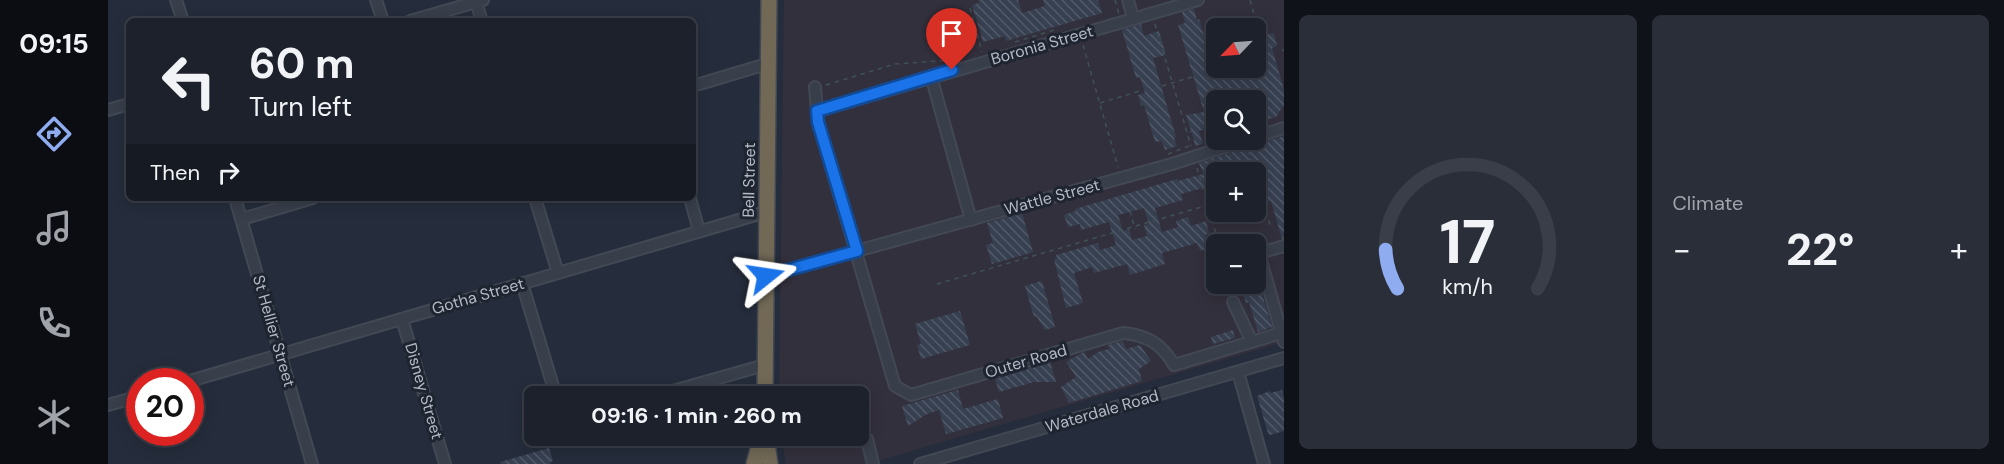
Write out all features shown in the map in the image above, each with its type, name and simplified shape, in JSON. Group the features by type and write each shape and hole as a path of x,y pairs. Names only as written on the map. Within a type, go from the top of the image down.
{"highway":[{"name":"Bell Street","path":"765,386 769,0"},
{"path":"754,464 760,446"},
{"path":"766,446 770,464"}],"street":[{"path":"177,0 182,18"},
{"path":"376,0 381,18"},
{"path":"1128,0 1133,18"},
{"name":"Boronia Street","path":"817,111 1198,0"},
{"path":"420,18 479,1 482,18"},
{"path":"696,85 770,63"},
{"path":"931,76 971,220"},
{"path":"815,90 818,122 857,251"},
{"path":"108,110 126,105"},
{"path":"1266,134 1284,128"},
{"name":"Wattle Street","path":"766,276 1220,150"},
{"name":"St Hellier Street","path":"236,201 312,464"},
{"path":"242,219 303,201"},
{"path":"536,201 558,273"},
{"path":"691,201 699,231"},
{"name":"Gotha Street","path":"204,377 766,212"},
{"path":"1283,338 1259,253 1284,246"},
{"name":"Outer Road","path":"857,251 895,386 911,395 1123,333 1136,334 1154,340 1167,353 1174,365 1252,342 1283,338"},
{"path":"522,283 553,386"},
{"path":"1233,302 1252,342"},
{"name":"Disney Street","path":"402,319 445,464"},
{"name":"Waterdale Road","path":"926,463 1284,358"},
{"path":"690,386 765,365"},
{"path":"1238,372 1264,464"},
{"path":"108,405 126,400"},
{"path":"869,446 873,464"}],"path":[{"path":"1250,0 1254,14"},
{"path":"970,8 982,53"},
{"path":"1152,13 1206,198"},
{"path":"1011,44 1063,28"},
{"path":"1083,44 1121,178"},
{"path":"815,90 822,91 821,86 895,64 962,59"},
{"path":"1162,86 1195,76"},
{"path":"1100,104 1143,90"},
{"path":"937,284 1206,206"},
{"path":"1130,211 1135,228"},
{"path":"1266,211 1271,228"}],"shaded area":[{"path":"784,0 1284,0 1284,342 867,464 786,464 783,446 869,446 869,386 779,386"}],"building":[{"path":"978,0 1018,0 1022,13 1045,6 1043,0 1098,0 1102,13 1006,41 1005,36 983,42 972,5 979,3"},
{"path":"1194,9 1197,20 1199,19 1206,42 1206,78 1266,78 1266,29 1268,34 1274,33 1277,46 1272,48 1284,90 1284,105 1276,117 1266,120 1266,90 1206,90 1206,129 1199,131 1203,144 1195,146 1192,133 1189,133 1191,130 1186,115 1204,112 1178,25 1185,23 1182,12"},
{"path":"1141,24 1144,36 1159,31 1166,55 1153,58 1176,137 1174,138 1177,146 1165,150 1162,141 1155,142 1144,105 1141,106 1138,95 1145,93 1140,77 1136,78 1122,30"},
{"path":"1284,136 1284,239 1282,239 1271,201 1266,203 1266,162 1206,162 1206,187 1181,194 1183,200 1155,208 1162,232 1178,227 1176,221 1188,217 1191,226 1206,221 1209,233 1205,235 1206,249 1200,251 1197,243 1162,253 1165,264 1130,275 1127,264 1094,273 1092,267 1074,273 1083,303 1066,308 1054,259 1057,258 1056,255 1098,243 1100,250 1116,245 1109,222 1081,230 1080,224 1068,227 1064,215 1076,211 1075,209 1177,179 1178,181 1203,174 1199,163 1240,150 1266,150 1266,142","holes":["1144,208 1149,224 1144,225 1147,236 1132,240 1129,229 1123,231 1118,215"]},
{"path":"1022,213 1033,252 992,264 986,245 993,243 987,223"},
{"path":"1042,281 1055,327 1045,330 1036,316 1034,317 1025,286"},
{"path":"1243,294 1262,294 1272,327 1258,332 1249,302 1246,303"},
{"path":"960,311 970,345 921,359 917,345 921,344 915,324"},
{"path":"1233,330 1235,338 1213,344 1211,337"},
{"path":"1123,341 1126,349 1140,345 1151,361 1139,369 1142,381 1069,403 1061,387 1076,377 1066,362 1084,352 1088,359 1098,352 1109,349 1108,345"},
{"path":"1050,362 1056,382 1034,382 999,392 995,379"},
{"path":"958,390 963,409 998,399 1003,418 946,434 939,410 927,414 908,426 902,406"},
{"path":"1282,390 1284,431 1270,435 1257,396 1270,391 1270,393"},
{"path":"549,448 553,461 550,462 551,464 501,464 500,462"}],"route":[{"path":"766,276 857,251 818,122 817,111 952,70"}]}
